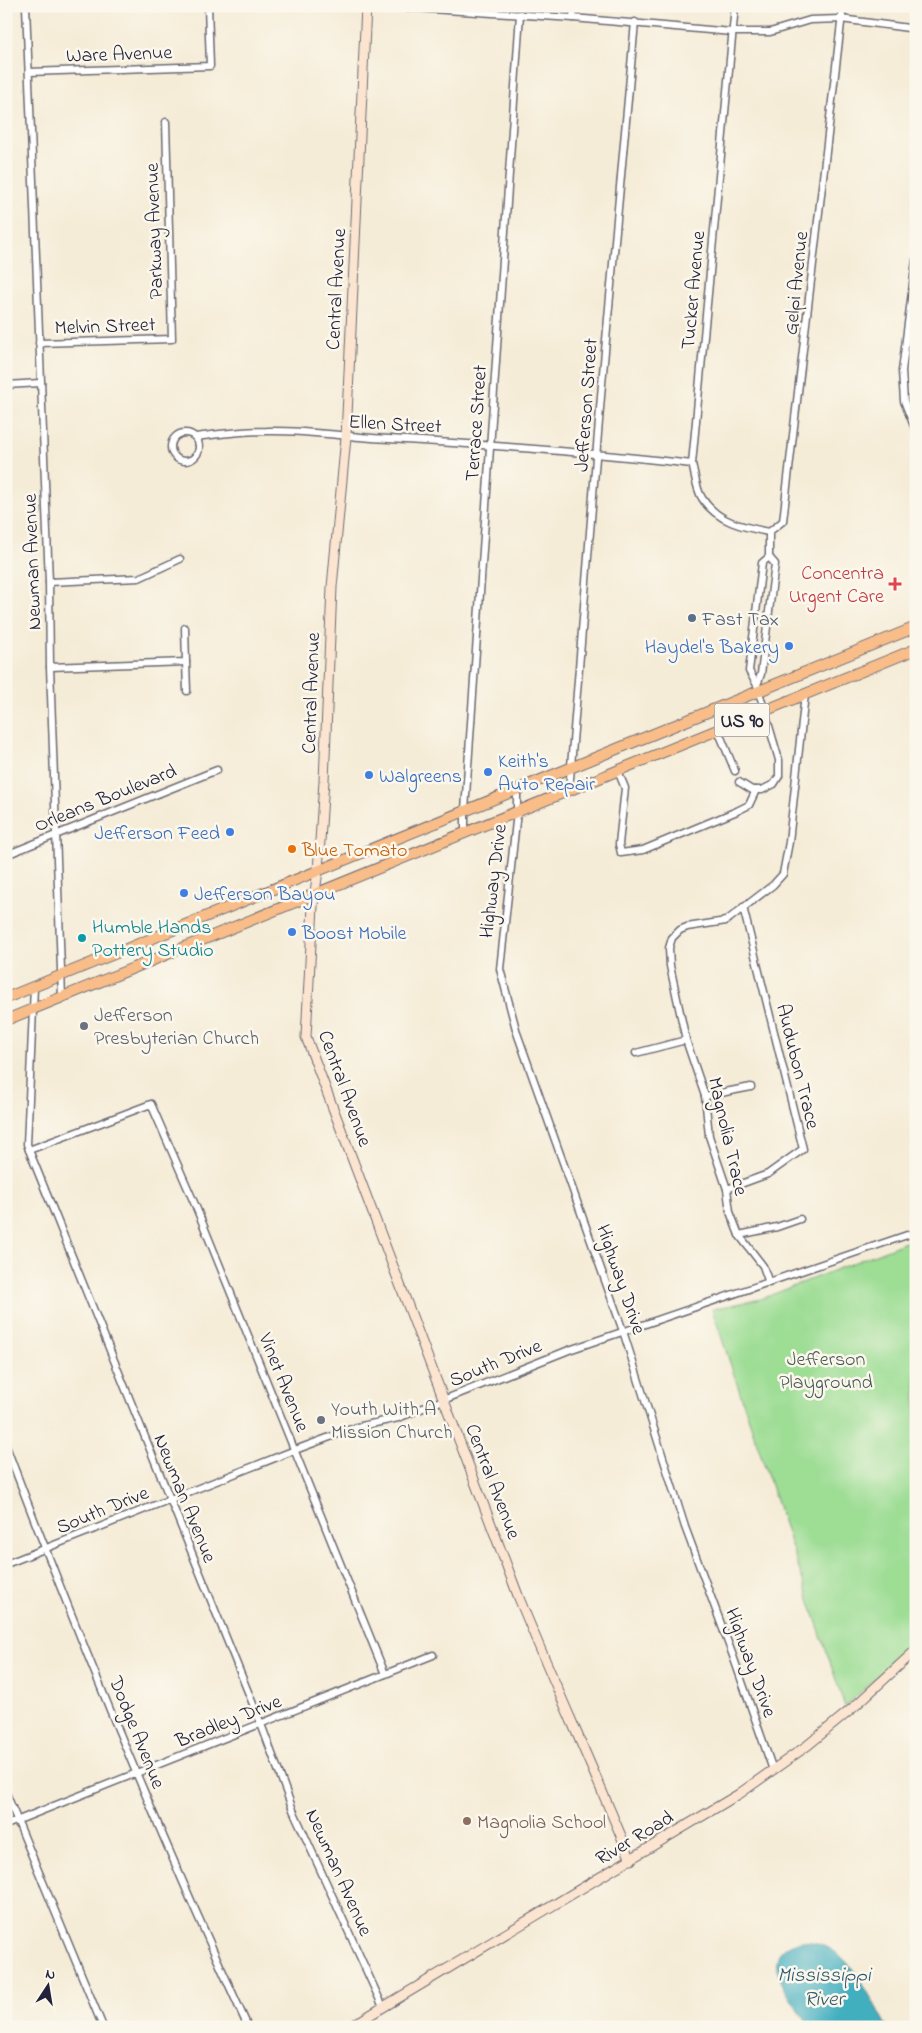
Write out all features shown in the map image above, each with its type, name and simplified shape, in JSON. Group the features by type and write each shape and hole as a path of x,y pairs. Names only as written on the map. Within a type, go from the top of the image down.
{"main road":[{"name":"Central Avenue","path":"366,6 346,437 332,587 324,781 318,871 314,895 306,1037 541,1652 595,1771 631,1860"},
{"name":"US 90","path":"6,998 571,768 757,687 916,626"},
{"name":"US 90","path":"6,1020 916,649"},
{"name":"River Road","path":"350,2027 739,1794 808,1745 854,1707 916,1650"}],"street":[{"name":"Newman Avenue","path":"26,6 49,582 50,667 62,997"},
{"name":"Ware Avenue","path":"29,72 210,66 208,6"},
{"path":"383,6 635,22 732,32 770,32 810,20 841,19 916,29"},
{"path":"573,18 574,6"},
{"name":"Tucker Avenue","path":"735,6 692,464 701,496 710,508 724,519 739,526 769,532"},
{"name":"Gelpi Avenue","path":"769,532 782,521 843,6"},
{"name":"Terrace Street","path":"466,833 465,810 520,14"},
{"name":"Jefferson Street","path":"569,791 598,453 602,384 635,22"},
{"name":"Parkway Avenue","path":"166,122 172,339"},
{"path":"916,260 902,371 904,401 916,431"},
{"name":"Melvin Street","path":"39,343 172,339"},
{"path":"6,385 41,384"},
{"name":"Ellen Street","path":"195,437 239,431 313,432 346,437 598,453 692,464"},
{"path":"185,432 195,437 200,447 195,457 185,461 174,457 170,446 175,436 185,432"},
{"path":"757,687 761,674 775,564 769,557 769,532"},
{"path":"738,782 752,790 762,790 774,784 779,776 780,760 757,687 749,671 762,563 769,557"},
{"path":"49,582 139,578 180,559"},
{"path":"185,628 187,691"},
{"path":"50,667 186,662"},
{"path":"636,1053 686,1040 670,966 669,948 672,938 680,930 687,927 726,921 773,885 783,874 789,842 805,694"},
{"path":"718,730 735,771"},
{"name":"Orleans Boulevard","path":"6,854 217,770"},
{"path":"618,771 625,788 619,844 621,853 643,850 749,805 756,790"},
{"name":"Highway Drive","path":"517,790 517,812 500,970 517,1033 624,1331 685,1527 773,1770"},
{"name":"Audubon Trace","path":"727,1189 768,1174 803,1149 743,907"},
{"name":"Newman Avenue","path":"34,987 28,1150 261,1724 293,1810 383,2007"},
{"name":"Magnolia Trace","path":"686,1040 705,1096 709,1136 727,1189 730,1212 739,1235 763,1266 769,1283"},
{"path":"705,1096 751,1087"},
{"name":"Vinet Avenue","path":"28,1150 151,1104 196,1207 385,1674"},
{"path":"739,1235 778,1227 800,1219"},
{"name":"South Drive","path":"6,1564 46,1550 170,1499 357,1427 398,1418 569,1350 916,1232"},
{"name":"Dodge Avenue","path":"6,1446 137,1774 210,1945 248,2027"},
{"name":"Bradley Drive","path":"6,1825 433,1655"},
{"path":"6,1792 103,2027"}],"green space":[{"name":"Jefferson Playground","path":"916,1238 916,1640 845,1707 712,1309 761,1299"}],"water":[{"name":"Mississippi River","path":"801,1941 817,1943 831,1949 854,1970 887,2027 810,2027 784,1988 777,1966 778,1957 783,1949"}],"place":[{"name":"Concentra Urgent Care","path":"895,584"},
{"name":"Fast Tax","path":"692,618"},
{"name":"Haydel's Bakery","path":"789,646"},
{"name":"Keith's Auto Repair","path":"488,772"},
{"name":"Walgreens","path":"369,775"},
{"name":"Jefferson Feed","path":"230,832"},
{"name":"Blue Tomato","path":"292,849"},
{"name":"Jefferson Bayou","path":"184,893"},
{"name":"Boost Mobile","path":"292,932"},
{"name":"Humble Hands Pottery Studio","path":"82,938"},
{"name":"Jefferson Presbyterian Church","path":"84,1026"},
{"name":"Youth With A Mission Church","path":"321,1420"},
{"name":"Magnolia School","path":"467,1821"}]}
